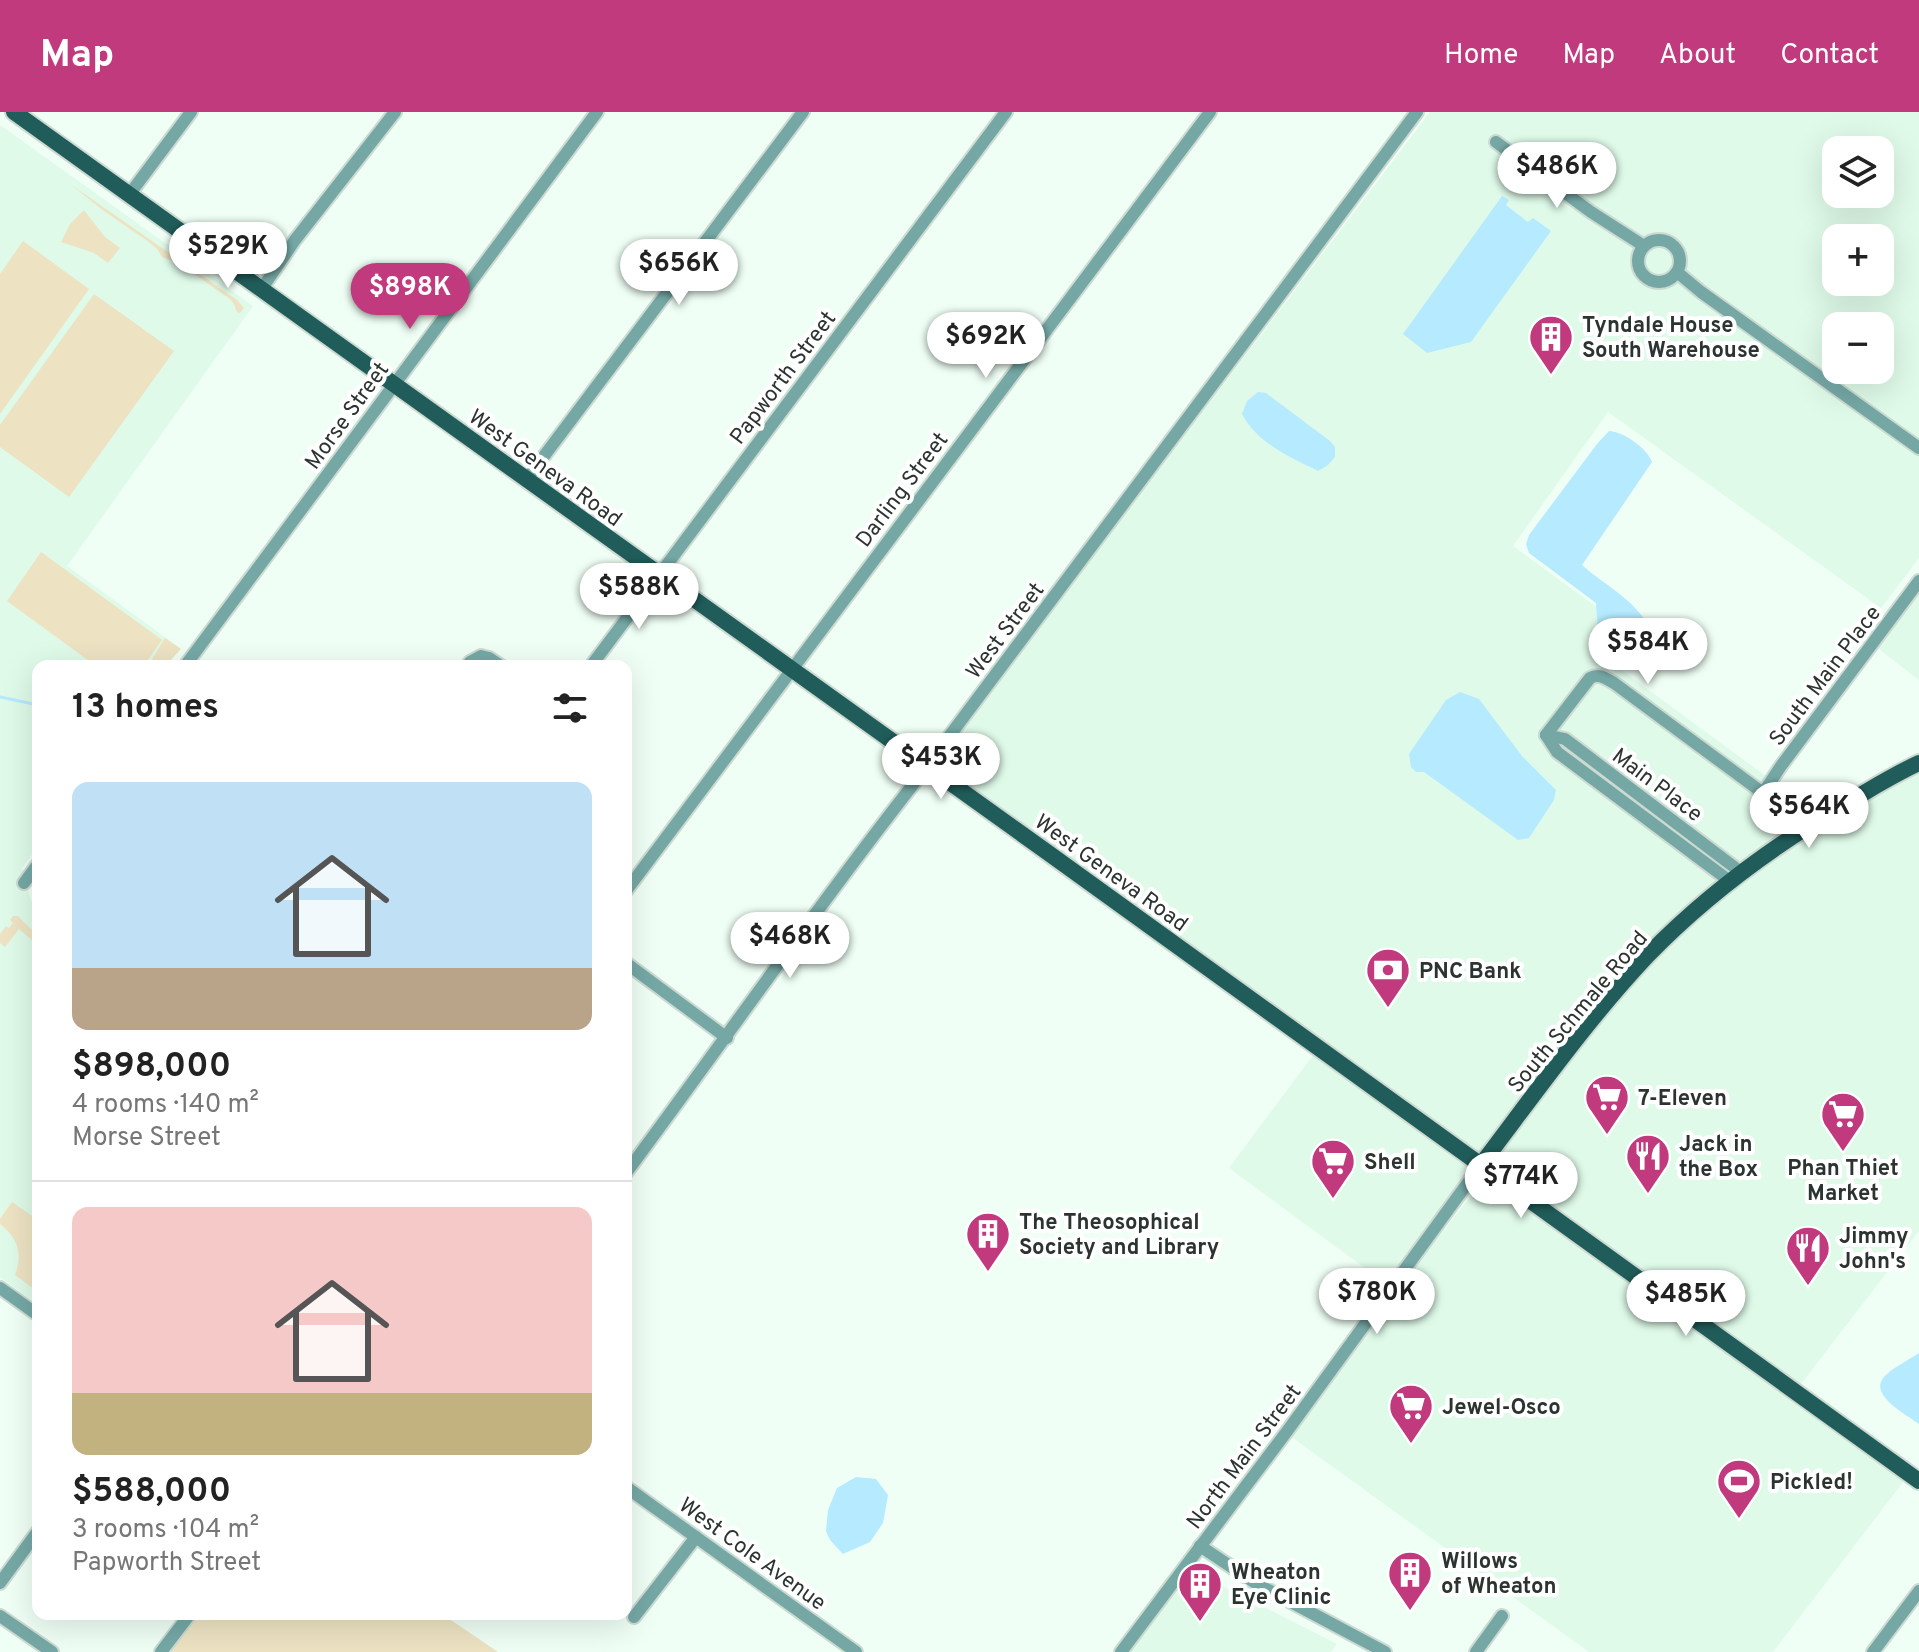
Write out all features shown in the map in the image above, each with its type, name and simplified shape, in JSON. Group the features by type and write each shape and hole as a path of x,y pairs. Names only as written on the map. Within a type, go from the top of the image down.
{"main road":[{"name":"West Geneva Road","path":"14,112 1919,1481"},
{"name":"South Schmale Road","path":"1480,1166 1575,1041 1657,947 1736,877 1827,814 1919,763"}],"street":[{"path":"129,195 191,112"},
{"path":"261,290 295,240 395,112"},
{"name":"Morse Street","path":"189,660 597,112"},
{"path":"526,480 803,112"},
{"name":"Papworth Street","path":"595,660 1006,112"},
{"name":"Darling Street","path":"632,883 1210,112"},
{"name":"West Street","path":"632,1165 854,860 1417,112"},
{"path":"1496,142 1591,212 1644,246"},
{"path":"1656,240 1675,246 1680,259 1677,272 1666,280 1646,277 1639,266 1640,252 1656,240"},
{"path":"1677,272 1919,448"},
{"name":"South Main Place","path":"1763,793 1919,581"},
{"path":"474,660 481,656 492,660"},
{"name":"Main Place","path":"1736,877 1565,739 1546,735 1590,678 1601,676 1763,793"},
{"path":"24,883 32,872"},
{"path":"632,967 727,1038"},
{"name":"North Main Street","path":"1121,1652 1288,1430 1480,1166"},
{"path":"0,1288 32,1311"},
{"name":"West Cole Avenue","path":"632,1491 856,1652"},
{"path":"634,1617 696,1537"},
{"path":"0,1583 32,1539"},
{"path":"1200,1546 1257,1584 1385,1652"},
{"path":"1873,1652 1919,1591"},
{"path":"0,1616 52,1652"},
{"path":"1476,1652 1502,1616"},
{"path":"161,1652 185,1620"}],"shaded area":[{"path":"1430,112 1919,112 1919,558 1881,608 1608,412 1513,546 1602,611 1604,657 1820,816 1658,939 1480,1157 934,766"},
{"path":"0,125 253,306 67,566 180,648 171,660 32,660 32,854 22,868 32,902 32,1301 0,1277"},
{"path":"70,184 237,300 244,308 237,312 230,299 178,263 162,257 149,242"},
{"path":"84,210 105,237 120,248 108,263 94,253 61,242 70,224"},
{"path":"23,241 89,289 0,414 0,274"},
{"path":"94,294 174,351 69,497 0,447 0,425"},
{"path":"41,552 162,640 148,660 88,660 7,601"},
{"path":"1919,590 1919,680 1875,646"},
{"path":"165,638 181,649 171,660 152,659"},
{"path":"1919,769 1919,1231 1797,1389 1490,1168 1626,987 1677,934 1743,878 1829,819"},
{"path":"18,916 32,930 32,940 19,929 5,947 0,943 0,934 13,923 10,920"},
{"path":"1317,1050 1479,1169 1388,1285 1229,1168"},
{"path":"1487,1175 1907,1477 1773,1652 1589,1652 1286,1433"},
{"path":"12,1202 32,1216 32,1288 15,1275 19,1253 15,1241 0,1224"},
{"path":"1185,1567 1337,1644 1331,1652 1121,1652"},
{"path":"193,1620 451,1620 498,1652 169,1652"}],"water":[{"path":"1502,196 1509,200 1506,205 1528,222 1533,218 1551,231 1471,342 1427,353 1403,334"},
{"path":"1258,392 1266,393 1330,441 1335,447 1335,457 1327,466 1318,471 1275,448 1256,433 1242,414 1247,401"},
{"path":"1609,431 1634,442 1652,462 1582,565 1630,603 1650,630 1626,663 1618,662 1599,646 1596,603 1529,553 1526,544 1529,535"},
{"path":"1460,692 1479,699 1522,756 1556,790 1554,800 1529,838 1518,840 1424,772 1416,772 1411,767 1409,754 1446,700"},
{"path":"1919,1353 1919,1424 1897,1409 1880,1388 1887,1374"},
{"path":"856,1477 876,1479 888,1495 883,1523 870,1542 843,1554 826,1531 828,1510 837,1488"}],"waterway":[{"path":"0,697 32,704"}],"place":[{"name":"Tyndale House South Warehouse","path":"1551,376"},
{"name":"PNC Bank","path":"1388,1009"},
{"name":"7-Eleven","path":"1607,1136"},
{"name":"Phan Thiet Market","path":"1843,1153"},
{"name":"Jack in the Box","path":"1648,1195"},
{"name":"Shell","path":"1333,1200"},
{"name":"The Theosophical Society and Library","path":"988,1273"},
{"name":"Jimmy John's","path":"1808,1287"},
{"name":"Jewel-Osco","path":"1411,1445"},
{"name":"Pickled!","path":"1739,1520"},
{"name":"Willows of Wheaton","path":"1410,1612"},
{"name":"Wheaton Eye Clinic","path":"1200,1623"}]}
